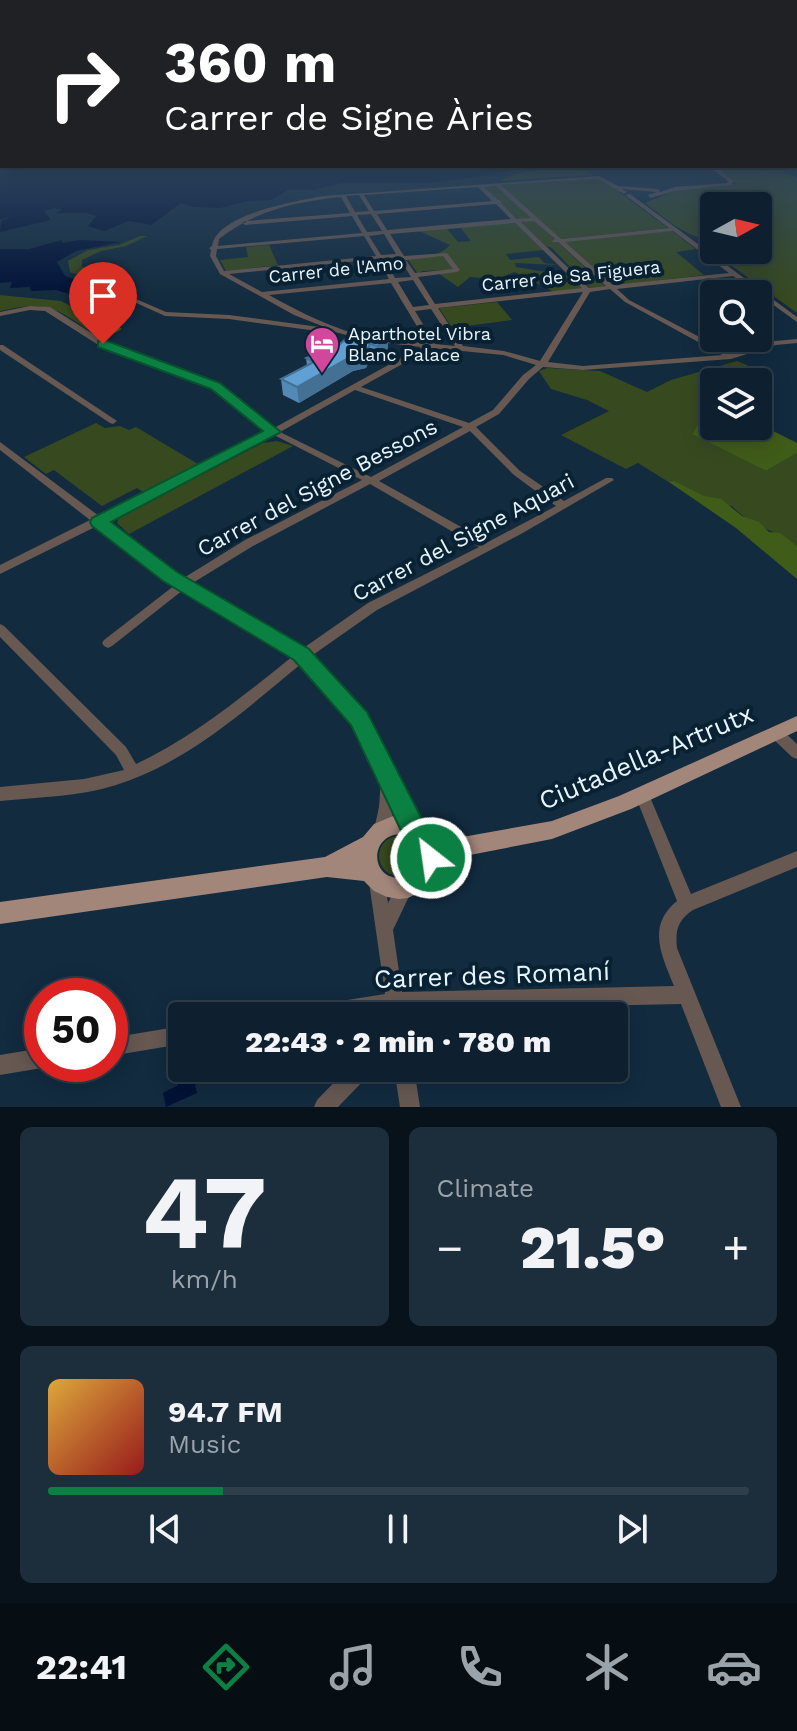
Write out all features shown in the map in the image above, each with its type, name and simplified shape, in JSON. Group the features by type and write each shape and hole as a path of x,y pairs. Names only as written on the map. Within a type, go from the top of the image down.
{"main road":[{"name":"Ciutadella-Artrutx","path":"468,846 552,830 642,795 797,723"},
{"path":"327,867 397,824 443,844 468,846"},
{"path":"0,913 327,867 373,875 390,887 405,888 420,881 430,864 429,847 418,833"},
{"path":"373,875 367,862 375,837"},
{"path":"430,864 468,846"}],"street":[{"path":"329,198 262,211 232,224 216,238 212,248 222,273 259,294 340,331"},
{"path":"344,198 431,346"},
{"path":"364,198 460,348"},
{"path":"493,198 588,290"},
{"path":"511,198 610,288 641,311 731,357"},
{"path":"633,198 797,320"},
{"path":"641,205 643,198"},
{"path":"232,224 515,201"},
{"path":"212,248 535,219"},
{"path":"539,242 675,229"},
{"name":"Carrer de l'Amo","path":"259,294 457,270 445,254 402,257"},
{"path":"222,273 402,257"},
{"path":"561,263 581,261"},
{"name":"Carrer de Sa Figuera","path":"410,309 735,274"},
{"path":"117,286 134,300 163,314 229,317 340,331 378,341 504,353 542,364 583,368 731,357 785,341 796,334"},
{"name":"Carrer del Signe Bessons","path":"108,643 183,585 249,543 496,412 526,377 542,364 588,290"},
{"path":"0,314 30,308 47,309 103,344 216,386 274,432 488,547"},
{"path":"0,570 274,432 431,346"},
{"path":"0,347 113,421"},
{"path":"353,387 471,427 517,473 564,506"},
{"path":"0,445 183,585 301,655 359,719 418,833"},
{"name":"Carrer del Signe Aquari","path":"0,794 108,781 133,773 251,699 301,655 405,587 488,547 609,480"},
{"path":"0,629 121,751 133,773"},
{"path":"776,733 797,753"},
{"path":"375,837 387,807 388,778"},
{"path":"642,795 687,904"},
{"path":"731,1107 684,995 668,948 667,932 673,913 687,904 797,859"},
{"path":"373,875 386,927 396,1002"},
{"path":"386,927 405,888"},
{"name":"Carrer des Romaní","path":"529,1002 684,995"},
{"path":"128,1044 168,1037"},
{"path":"0,1065 24,1061"},
{"path":"324,1107 348,1082"},
{"path":"406,1082 410,1107"}],"green space":[{"path":"495,198 510,198 605,286 590,288 552,248 546,246"},
{"path":"515,198 627,198 668,228 560,239"},
{"path":"658,198 700,198 700,237 678,227 645,203"},
{"path":"772,198 797,198 797,313 772,295 772,280 751,280 729,264 772,264"},
{"path":"515,223 543,250 506,254 510,260 539,257 544,263 559,265 515,263 516,267 570,276 583,288 554,292 515,272 496,279 470,277 458,287 438,273 451,270 422,271 418,274 407,258 437,254 450,245 419,231 446,228 458,242 471,241 460,227"},
{"path":"672,231 696,249 676,252 704,275 621,285 610,282 563,241"},
{"path":"147,236 82,260 82,267 112,282 109,290 118,299 104,293 107,286 70,272 68,261 88,250 119,245"},
{"path":"269,245 278,265 226,271 220,260 248,257 246,247"},
{"path":"0,295 61,301 71,306 79,302 101,310 103,316 97,311 97,334 107,336 99,337 53,309 31,306 0,311"},
{"path":"497,302 512,320 452,328 439,308"},
{"path":"82,308 97,311 122,329 108,334 95,332 73,312"},
{"path":"737,361 754,368 713,368"},
{"path":"547,368 600,371 647,392 671,380 700,372 700,424 693,434 700,440 766,471 797,453 797,546 732,506 704,504 638,463 626,469 561,435 609,411 587,400 551,389 539,371"},
{"path":"96,423 105,428 120,426 129,430 136,427 198,464 143,492 137,488 102,506 54,470 46,474 24,457"},
{"path":"700,423 700,438 692,434"},
{"path":"772,430 797,443 797,453 766,471 704,440 772,440"},
{"path":"277,441 293,446 129,534 117,523 119,517 263,443"},
{"path":"674,481 704,496 721,499 742,516 759,522 769,532 780,533 797,546 797,579 736,528 669,482"},
{"path":"399,836 413,842 419,856 413,870 399,876 385,870 379,856 385,842"}],"water":[{"path":"0,198 275,198 220,208 193,207 181,203 151,225 129,221 104,231 88,226 96,216 56,213 63,209 57,207 44,211 50,219 47,221 0,232 1,221 12,216 0,220"},
{"path":"62,240 62,243 80,240 121,242 76,251 57,262 65,276 83,282 107,282 104,293 76,296 56,290 10,288 12,282 0,283 0,249 29,249"},
{"path":"178,1082 202,1082 195,1085 197,1093 166,1107 163,1093 178,1085"}],"building":[{"path":"356,329 388,335 377,346 370,344 365,353 352,356 297,387 281,379 314,362 306,358 332,346 336,348"}],"place":[{"name":"Aparthotel Vibra Blanc Palace","path":"322,375"}],"route":[{"path":"103,344 216,386 274,432 98,522 170,577 301,655 324,677 359,719 413,828 424,837 431,858"}]}
